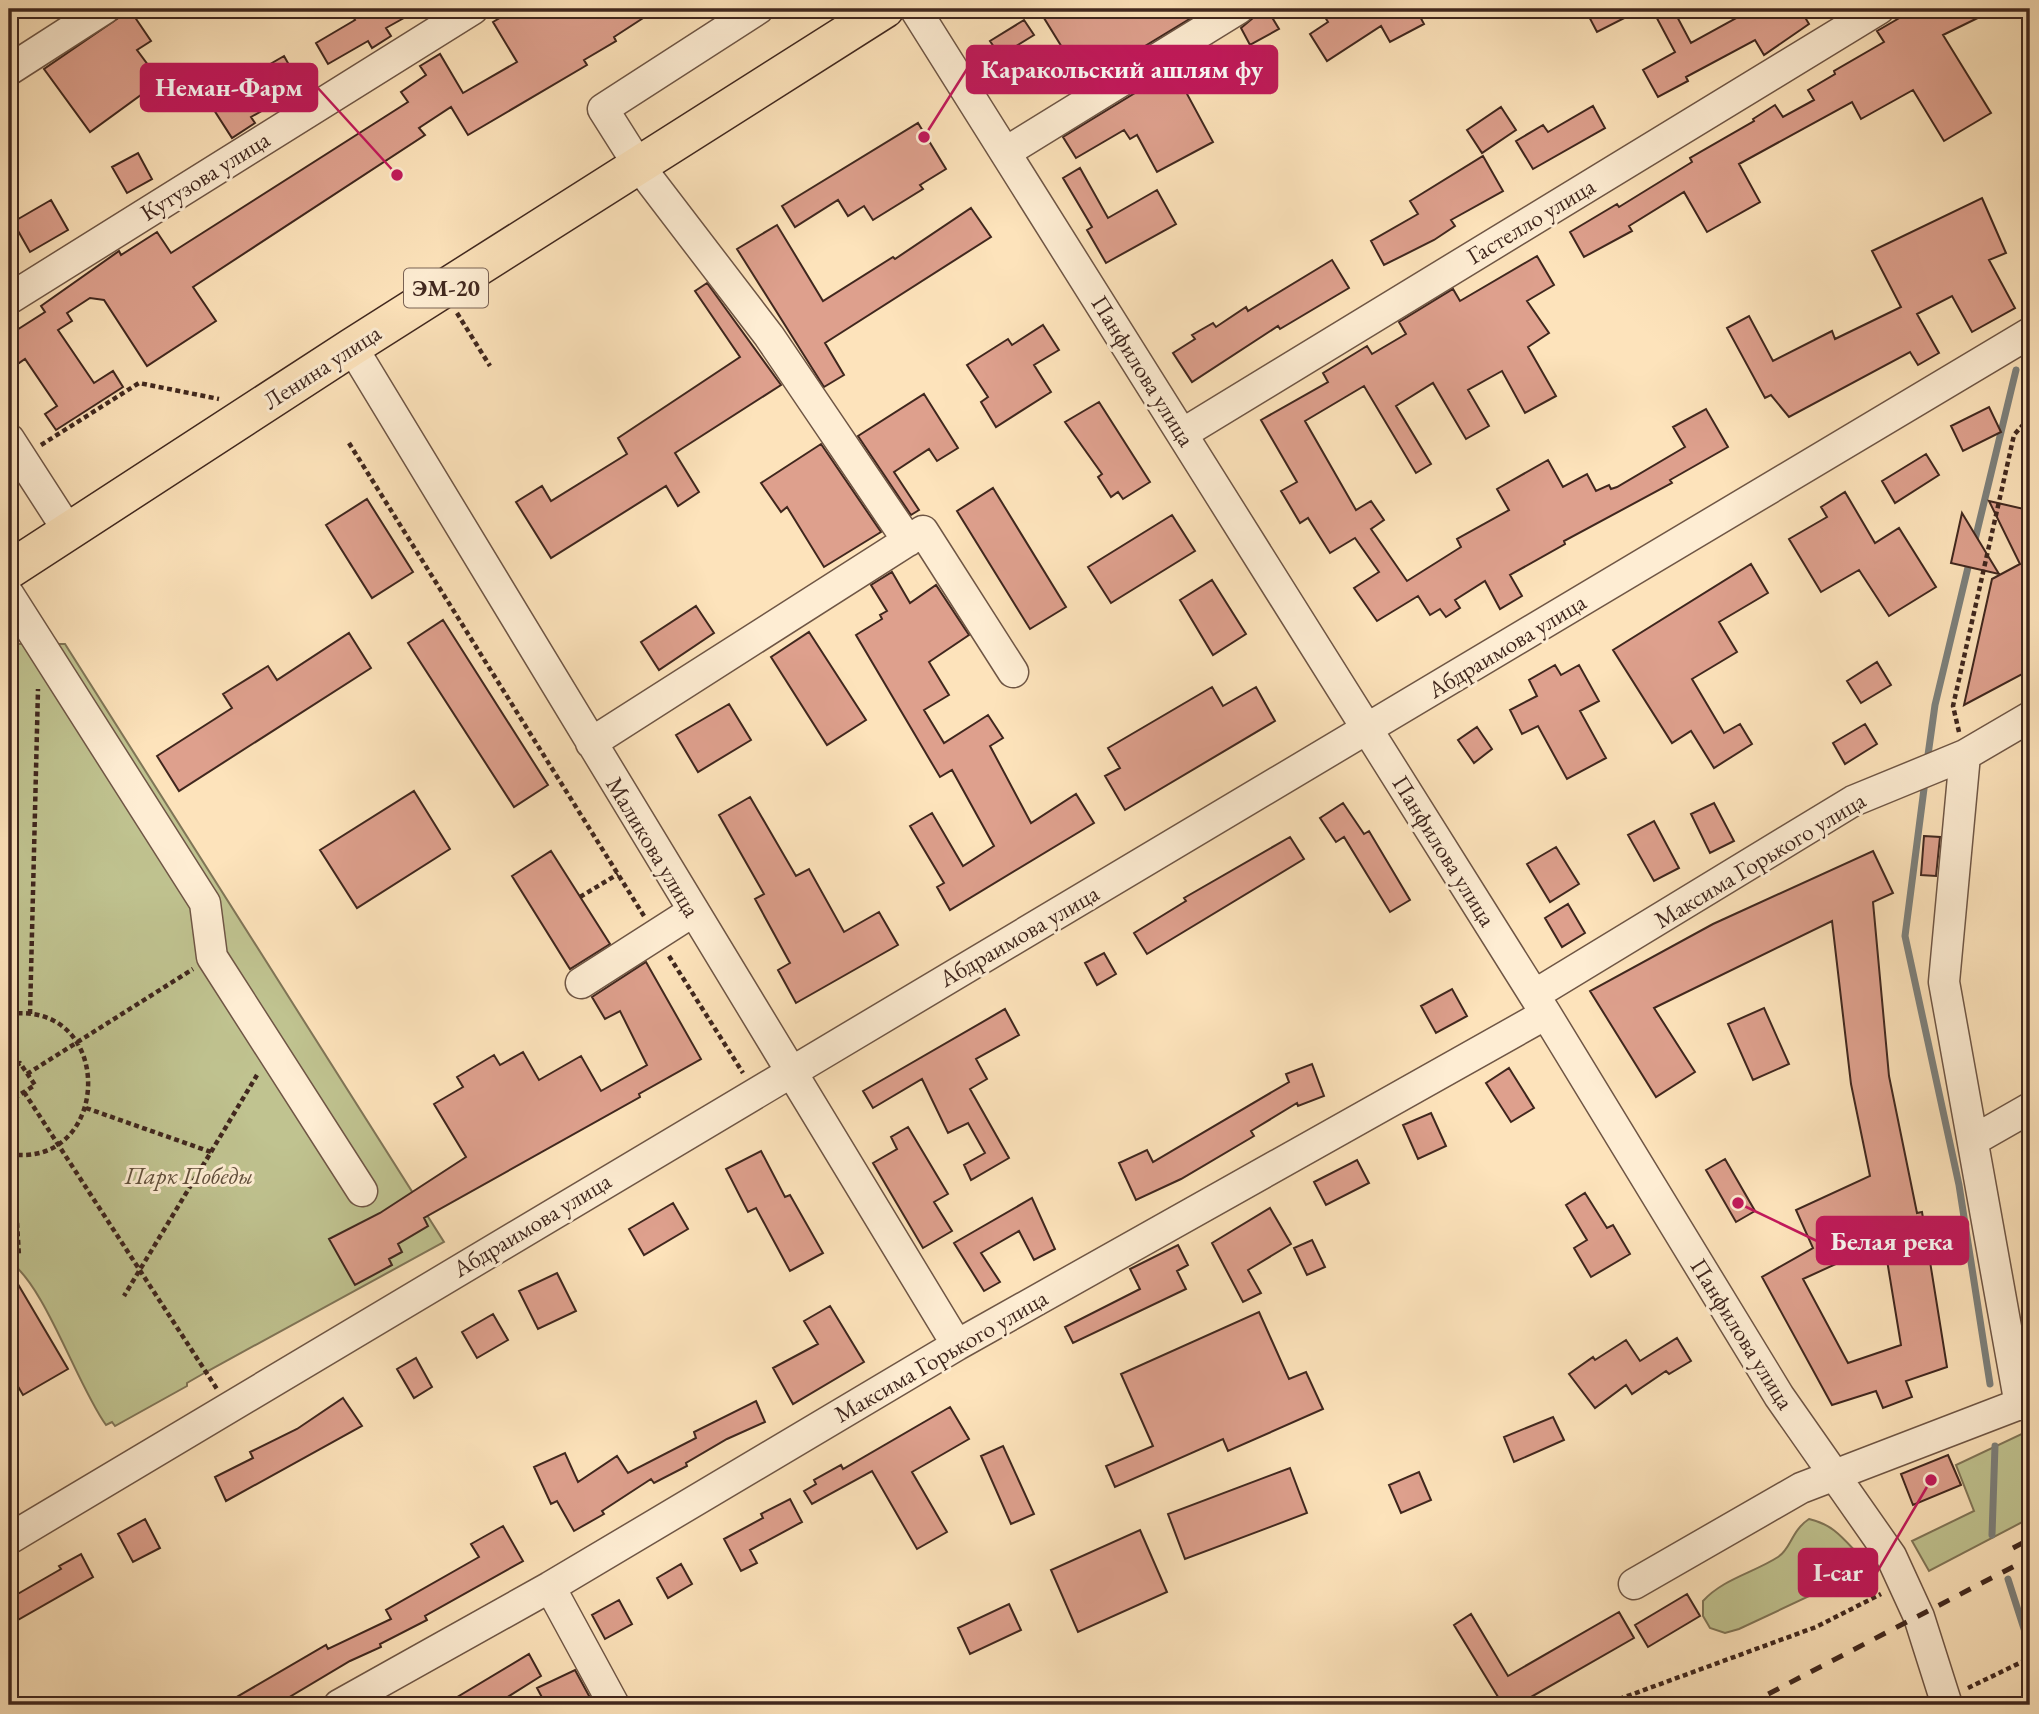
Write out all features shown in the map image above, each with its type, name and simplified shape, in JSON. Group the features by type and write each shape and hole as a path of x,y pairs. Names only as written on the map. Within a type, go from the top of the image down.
{"main road":[{"name":"Ленина улица","path":"9,570 352,347 885,9"}],"street":[{"path":"9,70 104,9"},
{"name":"Кутузова улица","path":"9,299 473,9"},
{"path":"758,9 603,109 639,166 769,336 908,541"},
{"name":"Панфилова улица","path":"915,9 1540,1005 1779,1396 1892,1556 1919,1617 1941,1703"},
{"path":"1006,152 1238,9"},
{"name":"Гастелло улица","path":"1182,434 1879,9"},
{"name":"Абдраимова улица","path":"9,1539 1367,730 2027,324"},
{"name":"Маликова улица","path":"352,347 692,912 957,1345"},
{"path":"14,447 69,531"},
{"path":"591,743 923,531 1013,672"},
{"path":"9,595 205,903 212,957 362,1191"},
{"name":"Максима Горького улица","path":"340,1705 550,1587 957,1345 1540,1005 1853,802 1953,760 2030,717"},
{"path":"1634,1584 1801,1488 2019,1405 1944,982 1953,760"},
{"path":"581,983 692,912"},
{"path":"1974,1140 2030,1108"},
{"path":"550,1587 614,1705"}],"path":[{"path":"2027,324 2030,285"},
{"path":"454,309 490,366"},
{"path":"14,447 44,444 139,383 220,400"},
{"path":"1953,760 1953,706 2014,435 2030,417"},
{"path":"349,443 743,1073"},
{"path":"30,1014 40,643"},
{"path":"580,897 618,874"},
{"path":"27,1074 212,957"},
{"path":"9,1014 30,1014 56,1023 77,1043 88,1068 89,1095 86,1108 75,1128 58,1144 36,1153 11,1155 19,1256"},
{"path":"124,1296 273,1050"},
{"path":"9,1069 20,1063 35,1085 13,1099 9,1093"},
{"path":"24,1092 229,1407"},
{"path":"86,1108 211,1152"},
{"path":"1603,1705 1815,1627 1904,1583"},
{"path":"1941,1703 2028,1659"}],"green space":[{"name":"Парк Победы","path":"9,644 65,644 444,1242 206,1372 187,1383 187,1386 115,1426 112,1422 106,1425 35,1291 9,1261"},
{"path":"2030,1430 2030,1518 1929,1571 1912,1541 1974,1511 1956,1465"},
{"path":"1809,1519 1830,1528 1858,1554 1847,1574 1835,1584 1739,1629 1725,1633 1710,1628 1703,1616 1703,1601 1720,1587 1782,1554 1798,1529"}],"building":[{"path":"348,9 420,9 386,28 391,36 372,48 368,41 328,64 316,43 355,20"},
{"path":"515,9 657,9 614,37 616,41 584,60 587,65 468,135 451,107 419,128 425,135 193,287 216,321 147,366 104,300 90,298 67,313 72,321 58,330 94,383 113,371 123,387 56,430 45,414 57,406 25,359 9,370 9,335 45,312 41,306 119,251 121,255 157,232 171,253 408,102 401,92 426,75 420,66 440,54 463,93 517,62 493,22"},
{"path":"1059,9 1193,9 1196,15 1084,83 1044,18"},
{"path":"1255,9 1267,9 1279,29 1250,45 1241,28 1253,18"},
{"path":"1320,9 1416,9 1424,24 1390,42 1381,26 1327,61 1310,34 1328,22"},
{"path":"1585,9 1642,9 1597,32"},
{"path":"1652,9 1673,9 1691,43 1742,15 1738,9 1800,9 1809,24 1764,55 1755,40 1686,77 1688,81 1658,97 1643,70 1675,52"},
{"path":"1915,9 1996,9 1943,35 1991,113 1944,141 1913,90 1861,119 1852,102 1739,164 1760,202 1707,232 1684,192 1629,226 1632,231 1584,257 1570,232 1617,204 1619,207 1692,162 1690,158 1754,121 1753,119 1775,105 1783,117 1814,100 1808,90 1835,74 1834,71 1884,42 1877,31"},
{"path":"130,10 151,41 137,50 160,81 90,132 44,69"},
{"path":"1024,20 1034,35 1000,56 990,41"},
{"path":"1212,46 1219,60 1180,81 1213,142 1157,172 1137,135 1130,139 1124,130 1076,158 1063,137"},
{"path":"284,56 302,88 251,117 255,123 232,138 198,85 222,70 232,86"},
{"path":"1593,106 1605,128 1533,169 1516,141 1543,125 1548,132"},
{"path":"1501,107 1516,130 1482,153 1467,130"},
{"path":"918,123 946,169 920,185 923,189 873,220 864,206 848,216 838,200 795,227 782,206"},
{"path":"138,153 152,179 127,193 112,167"},
{"path":"1483,156 1503,191 1451,220 1455,226 1434,240 1384,265 1371,241 1418,214 1410,201"},
{"path":"1080,168 1108,218 1157,190 1176,224 1106,263 1087,230 1092,227 1063,178"},
{"path":"1982,198 2006,253 1989,260 2015,308 1972,332 1952,296 1917,314 1939,353 1918,365 1910,352 1789,417 1771,395 1765,398 1727,328 1749,316 1773,361 1832,331 1835,339 1901,307 1872,251"},
{"path":"51,200 68,230 30,252 13,222"},
{"path":"971,208 991,237 825,343 844,375 824,387 737,249 777,225 823,301 893,257 895,259"},
{"path":"1537,256 1554,285 1527,301 1549,333 1528,347 1556,396 1525,413 1502,371 1468,390 1489,426 1466,439 1433,383 1396,406 1431,464 1416,473 1364,386 1305,421 1356,510 1371,501 1384,520 1371,529 1407,581 1461,547 1457,539 1509,510 1497,489 1548,460 1563,487 1587,474 1596,491 1609,485 1611,489 1685,447 1673,427 1706,409 1728,447 1670,480 1672,483 1564,541 1565,544 1510,575 1522,596 1500,609 1485,581 1455,600 1460,608 1446,617 1440,609 1430,615 1418,596 1377,621 1354,588 1379,572 1355,538 1330,553 1308,518 1300,523 1281,491 1297,482 1261,420 1328,382 1323,373 1367,346 1372,354 1406,334 1399,322 1453,289 1460,301"},
{"path":"1332,260 1349,288 1280,329 1278,326 1192,382 1173,353 1195,339 1192,335 1213,323 1216,327 1246,307 1248,311"},
{"path":"707,283 781,385 675,453 699,492 678,506 666,486 551,558 516,502 542,486 551,501 627,454 618,438 740,357 695,291"},
{"path":"1043,325 1059,350 1034,365 1051,392 996,427 981,402 988,397 967,365 1008,339 1012,345"},
{"path":"924,394 958,448 937,461 929,449 894,472 919,510 911,515 858,436"},
{"path":"1099,402 1150,482 1123,499 1118,492 1111,497 1098,477 1102,474 1065,422"},
{"path":"1989,407 2001,432 1963,451 1951,426"},
{"path":"821,444 881,532 824,567 787,507 781,512 761,483"},
{"path":"1926,454 1939,475 1895,503 1882,481"},
{"path":"993,488 1066,607 1030,629 957,511"},
{"path":"1845,492 1875,543 1899,528 1936,587 1889,616 1859,570 1821,592 1789,539 1827,517 1821,507"},
{"path":"367,499 413,572 372,598 326,525"},
{"path":"1989,501 2024,509 2023,517 2030,518 2030,670 1964,705 1992,579 2020,564"},
{"path":"1962,513 1999,574 1951,563"},
{"path":"1172,515 1195,551 1111,603 1088,567"},
{"path":"1751,564 1768,593 1719,622 1737,652 1692,679 1724,733 1740,724 1752,744 1714,768 1691,731 1672,743 1613,650"},
{"path":"892,572 910,603 936,585 969,635 929,662 949,695 924,710 944,743 988,715 1003,738 990,746 1031,823 1076,794 1094,823 950,910 937,887 944,883 910,826 932,813 963,866 994,846 952,770 940,777 856,635 882,619 880,615 887,611 871,585"},
{"path":"1212,580 1246,634 1213,655 1180,600"},
{"path":"696,606 714,633 659,670 641,642"},
{"path":"443,620 548,785 514,807 408,643"},
{"path":"809,632 866,720 827,745 771,657"},
{"path":"349,633 371,668 179,791 157,756 232,708 223,694 268,666 277,680"},
{"path":"1877,662 1891,685 1861,703 1847,681"},
{"path":"1555,665 1561,675 1579,665 1599,701 1580,711 1606,758 1567,779 1538,726 1522,734 1510,710 1537,696 1529,680"},
{"path":"1212,687 1223,706 1256,687 1275,721 1125,810 1105,776 1120,768 1108,748"},
{"path":"729,704 751,740 698,772 676,735"},
{"path":"1865,724 1877,744 1845,764 1833,743"},
{"path":"1477,727 1492,749 1474,763 1458,740"},
{"path":"414,791 450,849 357,908 320,850"},
{"path":"750,797 796,876 809,869 844,932 879,912 898,945 796,1003 778,970 790,963 755,899 764,894 719,815"},
{"path":"1343,803 1364,834 1369,831 1410,900 1390,912 1344,837 1336,842 1320,818"},
{"path":"1714,803 1734,841 1710,853 1691,814"},
{"path":"1654,821 1679,868 1654,881 1628,835"},
{"path":"1924,836 1940,837 1936,876 1921,875"},
{"path":"1290,837 1304,859 1147,954 1134,933 1186,901 1184,898"},
{"path":"1556,847 1579,884 1550,902 1527,864"},
{"path":"551,851 610,944 570,969 512,876"},
{"path":"1873,851 1893,893 1873,902 1889,1076 1917,1213 1922,1212 1947,1367 1906,1381 1912,1397 1883,1408 1876,1391 1832,1405 1762,1277 1813,1248 1796,1210 1870,1176 1851,1084 1832,921 1654,1008 1695,1072 1656,1097 1590,991 1713,924","holes":["1884,1242 1901,1345 1848,1363 1803,1279"]},
{"path":"1568,904 1585,933 1562,947 1545,918"},
{"path":"1104,953 1116,974 1097,985 1085,963"},
{"path":"646,962 701,1059 639,1094 640,1097 424,1218 428,1226 398,1244 402,1252 389,1259 392,1265 355,1285 329,1239 380,1213 466,1157 434,1104 463,1087 457,1077 494,1055 500,1065 523,1052 539,1080 581,1056 601,1091 647,1065 620,1011 605,1019 592,997"},
{"path":"1452,989 1467,1016 1436,1033 1421,1006"},
{"path":"1764,1008 1789,1064 1753,1080 1728,1024"},
{"path":"1005,1009 1019,1035 976,1059 987,1079 970,1089 1009,1158 971,1180 964,1165 985,1153 968,1123 948,1133 922,1079 873,1108 863,1091"},
{"path":"1312,1064 1324,1096 1298,1106 1297,1103 1251,1131 1254,1136 1181,1179 1136,1200 1119,1163 1147,1150 1153,1162 1289,1082 1286,1074"},
{"path":"1509,1068 1534,1108 1511,1122 1486,1083"},
{"path":"1431,1113 1446,1146 1418,1159 1403,1125"},
{"path":"908,1127 948,1194 934,1202 952,1231 923,1248 873,1163 897,1149 891,1137"},
{"path":"761,1151 785,1197 790,1195 823,1253 790,1271 756,1208 748,1212 726,1169"},
{"path":"1725,1159 1755,1211 1736,1222 1706,1170"},
{"path":"1357,1160 1369,1183 1326,1205 1314,1182"},
{"path":"1585,1193 1607,1228 1613,1225 1630,1254 1591,1277 1574,1248 1587,1240 1566,1205"},
{"path":"1032,1198 1055,1249 1034,1260 1019,1231 981,1253 1000,1282 984,1291 954,1243"},
{"path":"673,1203 688,1229 644,1255 629,1229"},
{"path":"1270,1208 1291,1244 1248,1270 1261,1293 1243,1302 1212,1243"},
{"path":"1312,1240 1325,1267 1307,1275 1294,1248"},
{"path":"1178,1245 1188,1265 1177,1271 1186,1289 1073,1343 1065,1327 1140,1289 1130,1269"},
{"path":"9,1269 68,1369 23,1395 9,1371"},
{"path":"557,1273 576,1311 538,1329 519,1291"},
{"path":"830,1306 864,1362 793,1404 773,1368 818,1344 804,1321"},
{"path":"1259,1312 1289,1379 1306,1372 1323,1409 1228,1451 1223,1439 1115,1487 1106,1466 1153,1446 1121,1374"},
{"path":"493,1314 508,1340 477,1358 462,1332"},
{"path":"1677,1338 1691,1361 1669,1374 1666,1371 1632,1394 1626,1385 1595,1408 1569,1374 1593,1357 1595,1360 1626,1340 1640,1361"},
{"path":"416,1358 432,1387 414,1398 397,1369"},
{"path":"343,1398 362,1426 226,1501 215,1477 253,1458 250,1452 297,1429"},
{"path":"756,1401 765,1422 727,1439 686,1463 687,1466 654,1483 651,1479 602,1511 604,1514 574,1531 557,1501 551,1504 534,1467 565,1453 578,1482 617,1456 628,1473 696,1438 694,1432"},
{"path":"950,1407 969,1439 912,1472 947,1532 917,1549 872,1471 812,1504 804,1491 816,1484 814,1480 841,1465 843,1469"},
{"path":"1553,1417 1564,1440 1514,1462 1504,1437"},
{"path":"1003,1446 1034,1514 1011,1524 981,1456"},
{"path":"1948,1455 1961,1485 1913,1505 1901,1474"},
{"path":"1290,1468 1307,1513 1185,1559 1168,1514"},
{"path":"1419,1472 1431,1500 1401,1513 1389,1485"},
{"path":"790,1499 802,1522 750,1550 757,1563 741,1571 724,1539 763,1518 761,1514"},
{"path":"145,1519 160,1548 133,1562 118,1534"},
{"path":"503,1526 523,1561 425,1616 427,1620 380,1644 381,1647 350,1661 276,1705 223,1705 326,1645 328,1649 391,1619 386,1610 479,1557 471,1544"},
{"path":"1140,1530 1167,1592 1078,1632 1051,1570"},
{"path":"81,1554 93,1577 9,1625 9,1599 61,1569 59,1566"},
{"path":"681,1564 692,1584 668,1598 657,1578"},
{"path":"1687,1594 1700,1616 1648,1647 1635,1625"},
{"path":"619,1600 632,1624 605,1639 592,1615"},
{"path":"1009,1604 1021,1630 970,1654 958,1628"},
{"path":"1619,1612 1634,1638 1517,1705 1503,1705 1454,1625 1471,1614 1508,1676"},
{"path":"529,1654 541,1676 495,1705 444,1705"},
{"path":"575,1670 594,1705 546,1705 537,1688"}],"waterway":[{"path":"1974,544 2016,370"},
{"path":"1927,762 1935,705 1970,559"},
{"path":"1925,781 1905,936 1959,1185 1990,1384"},
{"path":"1992,1535 1995,1446"},
{"path":"2008,1579 2025,1632 2030,1661"}],"railway":[{"path":"2013,1548 2030,1539"},
{"path":"1747,1705 2030,1558"}],"place":[{"name":"Каракольский ашлям фу","path":"924,137"},
{"name":"Неман-Фарм","path":"397,175"},
{"name":"Белая река","path":"1738,1203"},
{"name":"I-car","path":"1931,1480"}]}
